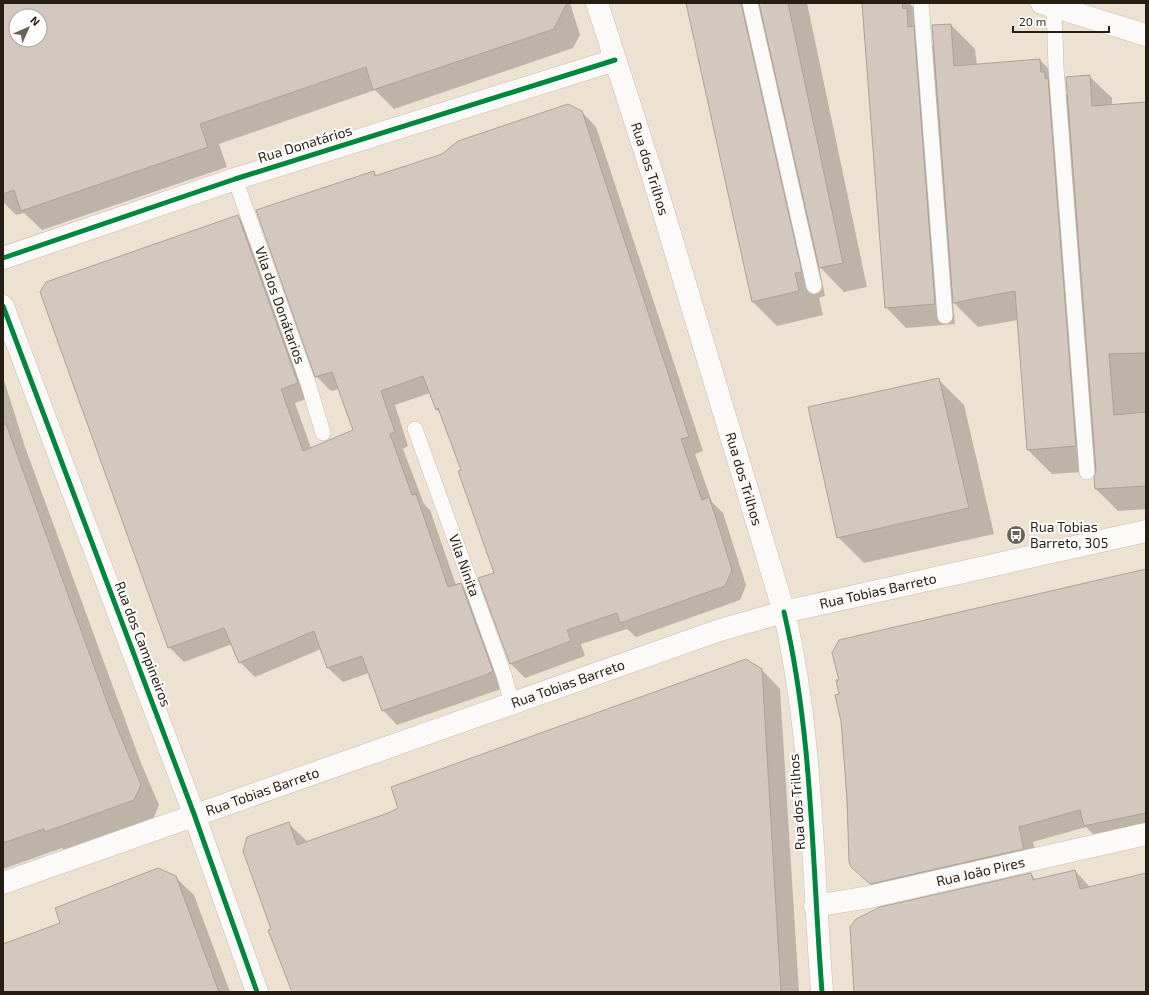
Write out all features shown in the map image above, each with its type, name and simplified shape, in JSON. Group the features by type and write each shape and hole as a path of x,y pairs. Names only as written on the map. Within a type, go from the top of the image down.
{"street":[{"name":"Rua dos Trilhos","path":"597,3 784,612 792,647 802,709 822,992"},
{"path":"1048,5 1146,35"},
{"name":"Rua Donatários","path":"3,258 235,179 615,60"},
{"name":"Rua dos Campineiros","path":"3,306 194,814 257,992"},
{"name":"Rua Tobias Barreto","path":"3,883 194,814 315,774 720,630 784,612 1146,531"},
{"name":"Rua João Pires","path":"815,906 869,897 1146,834"}],"lane":[{"path":"750,3 814,286"},
{"path":"921,3 945,316"},
{"path":"1048,5 1056,67 1087,472"},
{"name":"Vila dos Donátarios","path":"235,179 308,383 323,432"},
{"name":"Vila Ninita","path":"415,429 504,675 512,703"}],"building":[{"path":"3,3 567,3 554,29 373,90 366,67 200,124 208,147 21,211 14,190 3,194"},
{"path":"686,3 741,3 802,272 795,273 799,291 752,302"},
{"path":"759,3 788,3 843,263 819,268"},
{"path":"862,3 902,3 903,9 907,8 908,27 914,26 935,304 885,308"},
{"path":"951,24 954,66 1040,59 1041,72 1045,72 1045,78 1048,78 1076,446 1027,450 1015,291 953,303 932,25"},
{"path":"1090,75 1092,106 1146,102 1146,353 1109,354 1114,415 1146,412 1146,486 1095,489 1094,477 1096,471 1066,77"},
{"path":"568,104 582,111 689,437 681,439 702,500 709,497 716,518 732,570 725,586 620,623 617,613 567,630 571,641 510,664 478,578 494,573 458,471 461,470 438,408 436,410 423,376 381,391 395,432 390,434 412,495 416,494 448,587 461,583 493,671 486,675 382,711 362,656 327,668 314,631 239,663 224,628 168,648 40,292 46,282 238,215 298,383 281,389 303,451 353,430 332,372 315,377 256,210 374,171 375,176 442,154 458,141"},
{"path":"939,378 969,508 837,538 808,407"},
{"path":"3,424 6,424 111,713 141,785 134,800 45,832 44,829 3,843"},
{"path":"1146,569 1146,813 1084,826 1080,810 1019,827 1024,849 870,884 851,867 849,862 847,798 841,721 835,695 839,694 836,680 839,680 832,653 839,640"},
{"path":"746,659 762,669 781,992 292,992 268,930 271,929 243,851 247,837 289,822 297,845 388,813 398,808 391,787"},
{"path":"158,868 176,876 219,992 3,992 3,944 60,923 55,908"},
{"path":"1075,870 1080,889 1146,873 1146,992 854,992 850,927 856,919 880,907 1031,873 1033,880"}],"cycle path":[{"path":"3,258 235,179 615,60"},
{"path":"3,306 194,814 257,992"},
{"path":"784,612 794,659 806,753 822,992"}],"place":[{"name":"Rua Tobias Barreto, 305","path":"1016,535"}]}
